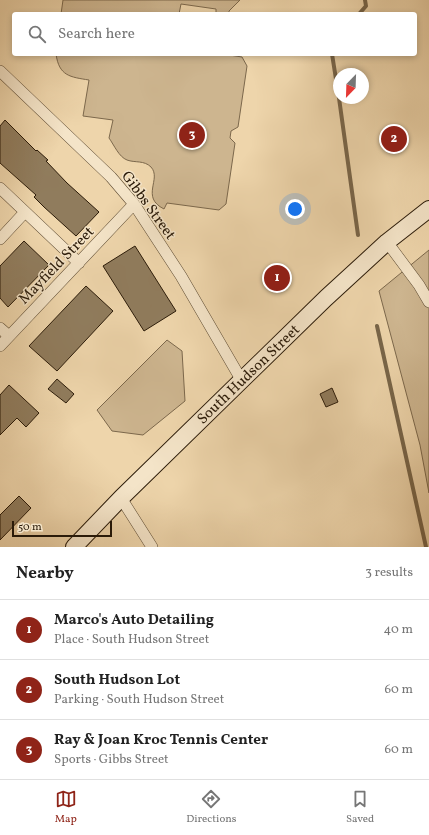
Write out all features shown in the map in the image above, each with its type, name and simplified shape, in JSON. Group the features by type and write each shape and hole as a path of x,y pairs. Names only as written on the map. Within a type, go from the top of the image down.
{"street":[{"name":"Gibbs Street","path":"0,71 111,177 134,204 181,276 242,381"},
{"path":"0,188 79,263"},
{"name":"Mayfield Street","path":"0,346 134,204"},
{"name":"South Hudson Street","path":"74,547 121,498 326,298 387,242 429,209"},
{"path":"0,239 25,212"},
{"path":"387,242 419,285 429,302"},
{"path":"0,328 9,336"},
{"path":"121,498 152,547"}],"shaded area":[{"path":"63,0 240,0 229,12 216,12 216,9 181,4 179,12 61,12"},
{"path":"57,56 242,57 247,66 238,127 231,131 230,138 235,143 226,204 219,210 167,203 164,209 157,204 153,199 152,194 154,172 151,167 142,162 127,160 119,154 109,138 113,120 83,116 89,80 76,78 66,74 60,67"},
{"path":"429,250 429,493 420,445 379,291"},
{"path":"167,340 182,351 185,401 143,435 112,431 97,410"}],"building":[{"path":"5,120 36,151 37,150 48,160 46,161 67,183 99,212 76,236 34,197 36,195 0,163 0,126"},
{"path":"24,241 49,265 8,307 0,298 0,266"},
{"path":"135,246 176,311 144,331 103,266"},
{"path":"282,265 291,278 272,291 263,278"},
{"path":"86,286 113,311 57,371 29,346"},
{"path":"57,379 74,394 66,403 48,389"},
{"path":"9,385 39,413 26,427 17,418 0,435 0,395"},
{"path":"332,388 338,402 326,407 320,394"},
{"path":"19,496 31,508 0,540 0,515"}],"waterway":[{"path":"361,12 366,6 365,0"},
{"path":"332,56 334,68"},
{"path":"340,104 358,235"},
{"path":"377,326 426,547"}],"place":[{"name":"Ray & Joan Kroc Tennis Center","path":"192,135"},
{"name":"South Hudson Lot","path":"394,139"},
{"name":"Marco's Auto Detailing","path":"277,278"}]}
